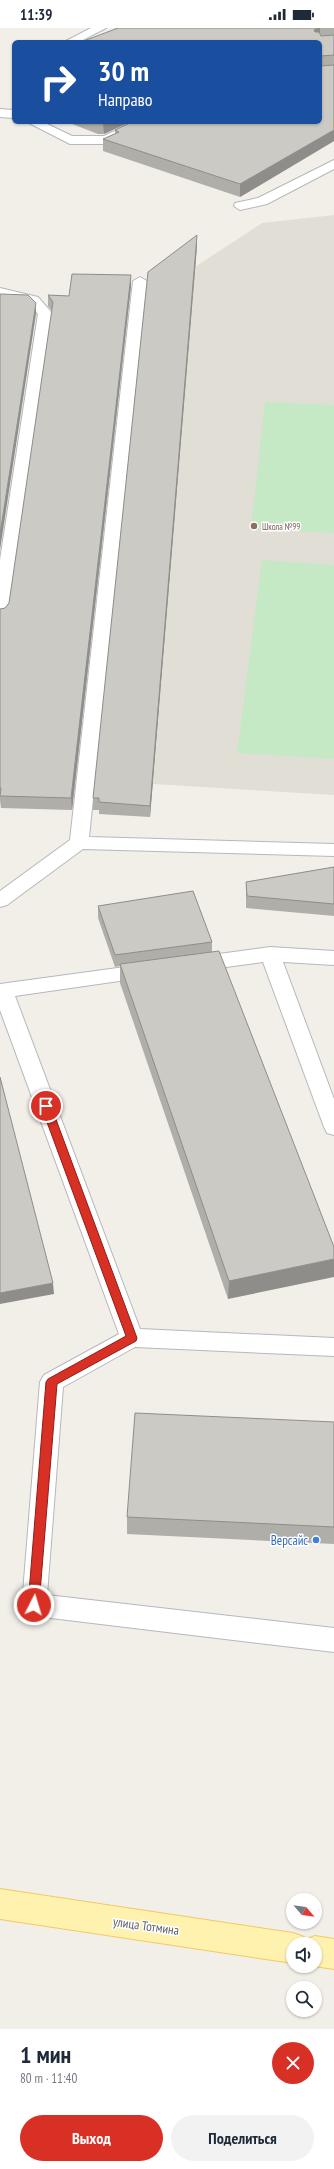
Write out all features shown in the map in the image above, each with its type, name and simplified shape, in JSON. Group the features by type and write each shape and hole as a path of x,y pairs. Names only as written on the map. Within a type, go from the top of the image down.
{"main road":[{"name":"улица Тотмина","path":"0,1904 286,1947"},
{"path":"322,1952 334,1954"}],"lane":[{"path":"74,40 100,28"},
{"path":"0,113 12,114"},
{"path":"37,124 70,140 106,140 140,124"},
{"path":"240,206 262,201 334,164"},
{"path":"79,843 140,281"},
{"path":"0,292 33,300 45,313 0,614"},
{"path":"0,900 79,843 334,850"},
{"path":"270,954 334,1127"},
{"path":"132,1338 1,991 270,954 334,958"},
{"path":"334,1347 132,1338 52,1382 34,1605 334,1640"}],"shaded area":[{"name":"Школа №99","path":"334,215 334,795 153,784 195,267 262,223"}],"green space":[{"path":"265,402 334,405 334,533 251,529"},
{"path":"262,560 334,565 334,759 237,753"}],"building":[{"path":"118,28 318,28 314,30 315,32 319,32 321,36 334,35 334,55 322,56 322,40 86,40"},
{"path":"334,65 334,130 240,184 103,139 119,132 115,130 128,124 322,124 322,66"},
{"path":"197,235 150,806 99,802 99,798 93,798 148,272"},
{"path":"72,274 131,275 71,798 0,796 0,609 5,608 9,603 53,302 48,295 69,296"},
{"path":"0,294 28,295 36,303 0,534"},
{"path":"334,867 334,904 247,896 246,882"},
{"path":"193,891 212,942 115,955 98,906"},
{"path":"219,951 334,1247 334,1259 229,1281 120,964"},
{"path":"0,1077 53,1283 0,1293"},
{"path":"135,1413 334,1422 334,1527 127,1517"}],"place":[{"name":"Школа №99","path":"254,526"},
{"name":"Версайс","path":"316,1540"}],"route":[{"path":"34,1605 52,1382 132,1338 46,1106"}]}
